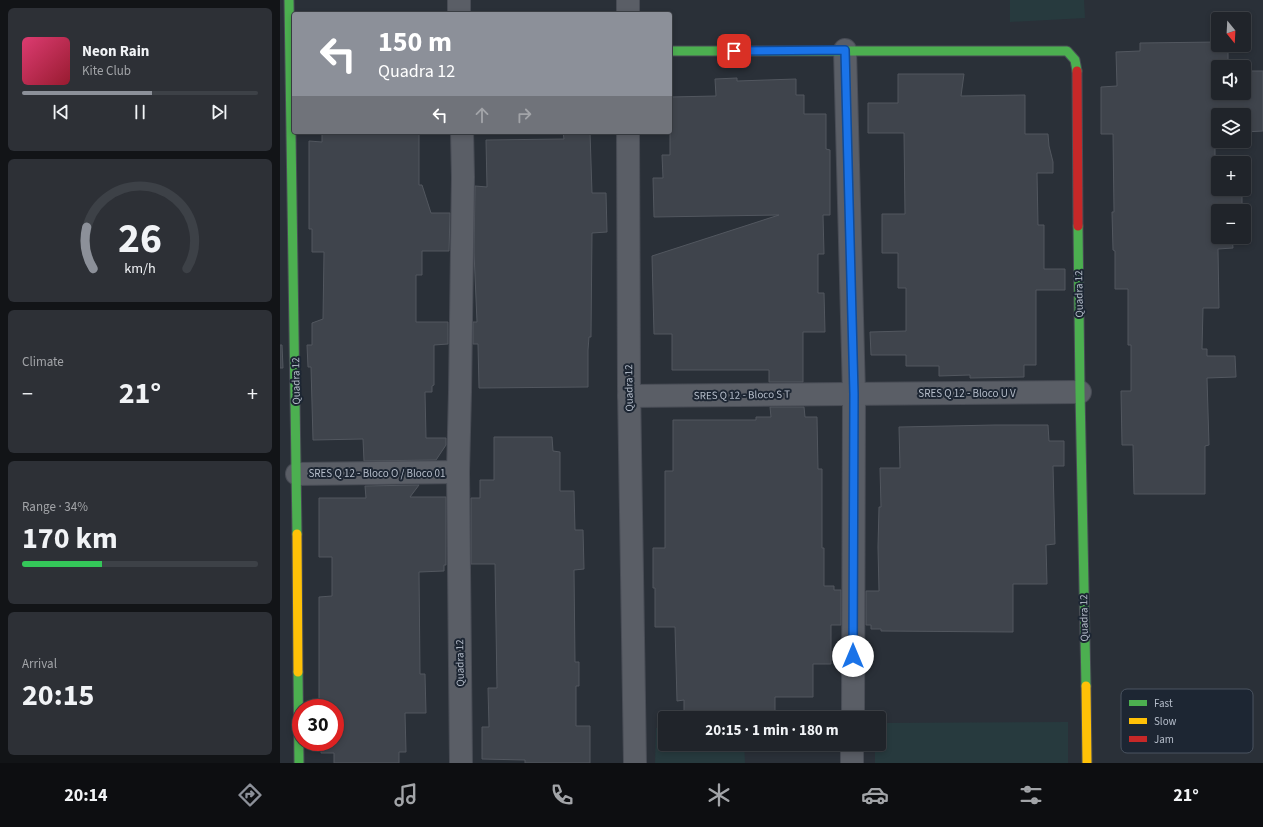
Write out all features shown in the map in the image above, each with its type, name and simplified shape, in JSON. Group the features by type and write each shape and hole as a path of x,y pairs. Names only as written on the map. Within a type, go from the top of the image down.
{"street":[{"name":"Quadra 12","path":"289,0 297,474 299,763"},
{"path":"459,0 459,12"},
{"path":"628,0 628,12"},
{"path":"845,50 854,394 852,711"},
{"name":"Quadra 12","path":"672,51 1067,51 1072,54 1075,59 1077,65 1080,392 1087,763"},
{"name":"Quadra 12","path":"461,763 458,472 463,177 462,134"},
{"name":"Quadra 12","path":"628,134 635,763"},
{"name":"SRES Q 12 - Bloco U V","path":"854,394 1080,392"},
{"name":"SRES Q 12 - Bloco S T","path":"630,396 854,394"},
{"name":"SRES Q 12 - Bloco O / Bloco 01","path":"297,474 458,472"},
{"path":"852,751 852,763"}],"green space":[{"path":"1010,0 1084,0 1085,18 1010,22"},
{"path":"1068,722 1068,763 875,763 875,751 886,751 886,723"},
{"path":"656,728 658,728 658,751 744,751 745,763 655,763"}],"building":[{"path":"1211,42 1211,52 1228,52 1228,60 1211,60 1211,100 1251,100 1251,71 1263,71 1263,131 1251,132 1251,108 1211,108 1211,148 1215,148 1215,156 1211,156 1211,196 1242,196 1242,204 1211,204 1211,244 1233,244 1233,248 1218,249 1219,308 1203,308 1202,349 1207,349 1207,356 1235,356 1236,377 1207,378 1209,445 1205,446 1205,494 1134,494 1133,445 1122,445 1121,391 1131,391 1131,345 1128,345 1128,289 1115,289 1115,251 1113,250 1112,212 1114,212 1113,134 1101,134 1101,87 1117,86 1116,52 1140,51 1140,43"},
{"path":"898,74 964,74 961,96 1025,95 1025,134 1048,134 1053,162 1053,173 1037,173 1038,225 1044,225 1044,269 1065,269 1065,290 1036,290 1036,365 1024,365 1024,377 970,378 970,375 939,376 939,366 906,366 906,355 871,355 870,332 906,331 906,288 898,288 898,253 882,253 882,214 905,214 904,133 868,133 868,103 898,103"},
{"path":"737,78 737,81 796,79 796,95 804,95 804,114 826,114 826,149 830,150 830,215 823,215 824,254 818,254 818,293 824,293 825,332 803,332 803,382 769,382 769,370 672,370 672,334 654,334 652,256 779,215 654,217 653,178 663,178 662,155 670,155 670,134 672,134 672,97 716,96 715,79"},
{"path":"322,134 419,134 419,185 422,185 431,213 450,213 449,251 422,251 422,275 416,275 416,322 448,322 448,344 434,345 434,385 432,386 432,392 425,392 426,438 446,438 446,445 436,460 364,461 363,439 313,440 311,367 308,367 307,345 312,345 312,323 323,319 324,252 312,252 312,229 309,229 309,141 322,142"},
{"path":"563,134 590,134 592,193 606,193 607,232 592,233 591,337 589,337 588,350 588,387 479,388 478,344 473,344 473,322 477,322 474,252 475,186 487,187 486,140 564,139"},
{"path":"280,345 282,345 283,368 280,368"},
{"path":"770,407 804,407 805,417 817,417 818,469 822,469 822,548 824,548 824,586 834,586 834,590 841,590 841,625 831,625 831,664 813,664 813,697 775,697 775,711 684,711 684,700 677,701 675,627 655,627 655,588 653,588 653,548 665,548 665,471 673,471 673,420 756,420 756,417 771,417"},
{"path":"1048,425 1049,441 1064,441 1064,466 1053,466 1055,544 1046,545 1047,584 1013,584 1013,632 881,631 881,629 871,629 871,625 866,625 866,591 879,591 878,547 879,507 881,507 880,468 900,468 899,427"},
{"path":"494,437 552,437 553,451 560,452 560,491 574,491 575,530 583,530 584,569 574,570 575,662 579,662 579,686 576,686 576,726 590,726 590,763 525,763 525,760 482,759 482,727 489,727 488,688 497,688 495,564 471,564 471,498 480,498 480,480 494,480"},
{"path":"419,485 410,497 446,497 446,565 444,565 444,571 419,572 420,674 425,674 426,713 405,713 406,752 399,752 399,763 334,763 334,753 321,753 321,751 344,751 344,699 319,699 319,597 332,596 332,557 319,557 319,498 366,498 365,486"}],"traffic: fast":[{"path":"289,0 297,534"},
{"path":"672,51 1067,51 1075,60 1077,71"},
{"path":"1078,226 1086,686"},
{"path":"298,672 299,763"}],"traffic: slow":[{"path":"297,534 298,672"},
{"path":"1086,686 1087,763"}],"traffic: jam":[{"path":"1077,71 1078,226"}],"route":[{"path":"734,51 845,50 854,394 853,656"}]}
